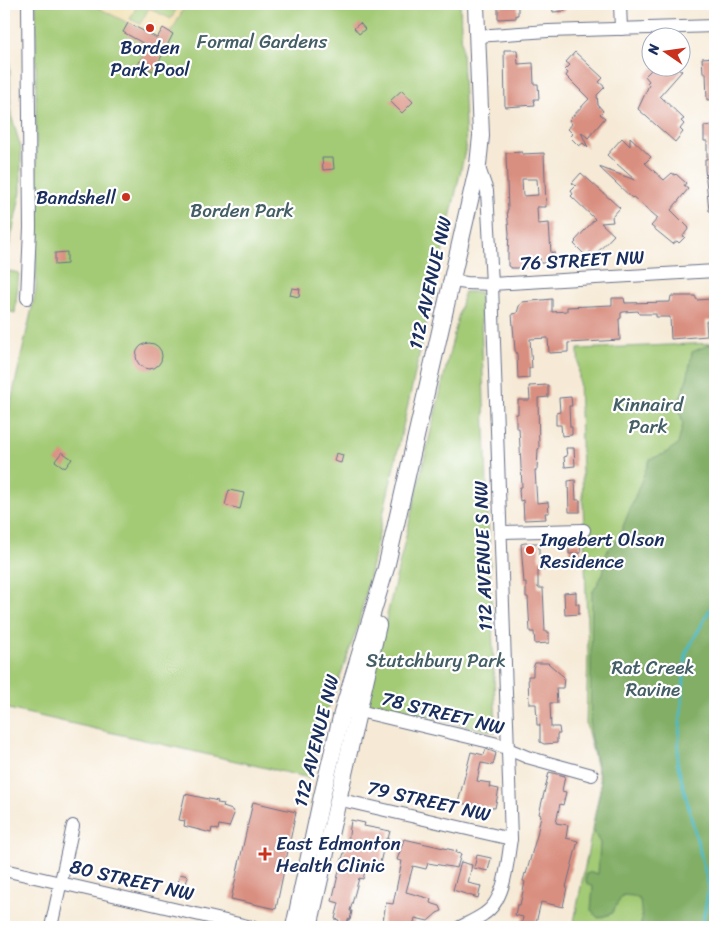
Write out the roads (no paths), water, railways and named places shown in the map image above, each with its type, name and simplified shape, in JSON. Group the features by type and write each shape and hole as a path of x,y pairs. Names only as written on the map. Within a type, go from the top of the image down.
{"main road":[{"name":"112 AVENUE NW","path":"309,927 372,654 386,568 478,164 481,136 476,4"},
{"name":"112 AVENUE NW","path":"294,927 342,713 386,568"}],"street":[{"path":"27,298 30,228 28,4"},
{"path":"620,4 621,29"},
{"path":"477,36 715,26"},
{"name":"112 AVENUE S NW","path":"460,927 485,914 497,900 512,839 492,284 487,191 478,164"},
{"name":"76 STREET NW","path":"451,281 492,284 715,272"},
{"path":"501,532 584,530"},
{"name":"78 STREET NW","path":"342,713 359,711 494,743 527,757 592,775"},
{"name":"79 STREET NW","path":"337,799 512,839"},
{"path":"51,927 73,826"},
{"name":"80 STREET NW","path":"4,870 252,927"}],"waterway":[{"path":"702,927 709,887 677,762 686,653 715,600"}],"place":[{"name":"Borden Park Pool","path":"150,28"},
{"name":"Bandshell","path":"126,197"},
{"name":"Ingebert Olson Residence","path":"530,550"},
{"name":"East Edmonton Health Clinic","path":"265,854"}],"park label":[{"name":"Formal Gardens","path":"262,41"},
{"name":"Borden Park","path":"242,210"},
{"name":"Kinnaird Park","path":"648,415"},
{"name":"Stutchbury Park","path":"436,660"},
{"name":"Rat Creek Ravine","path":"653,678"}]}
